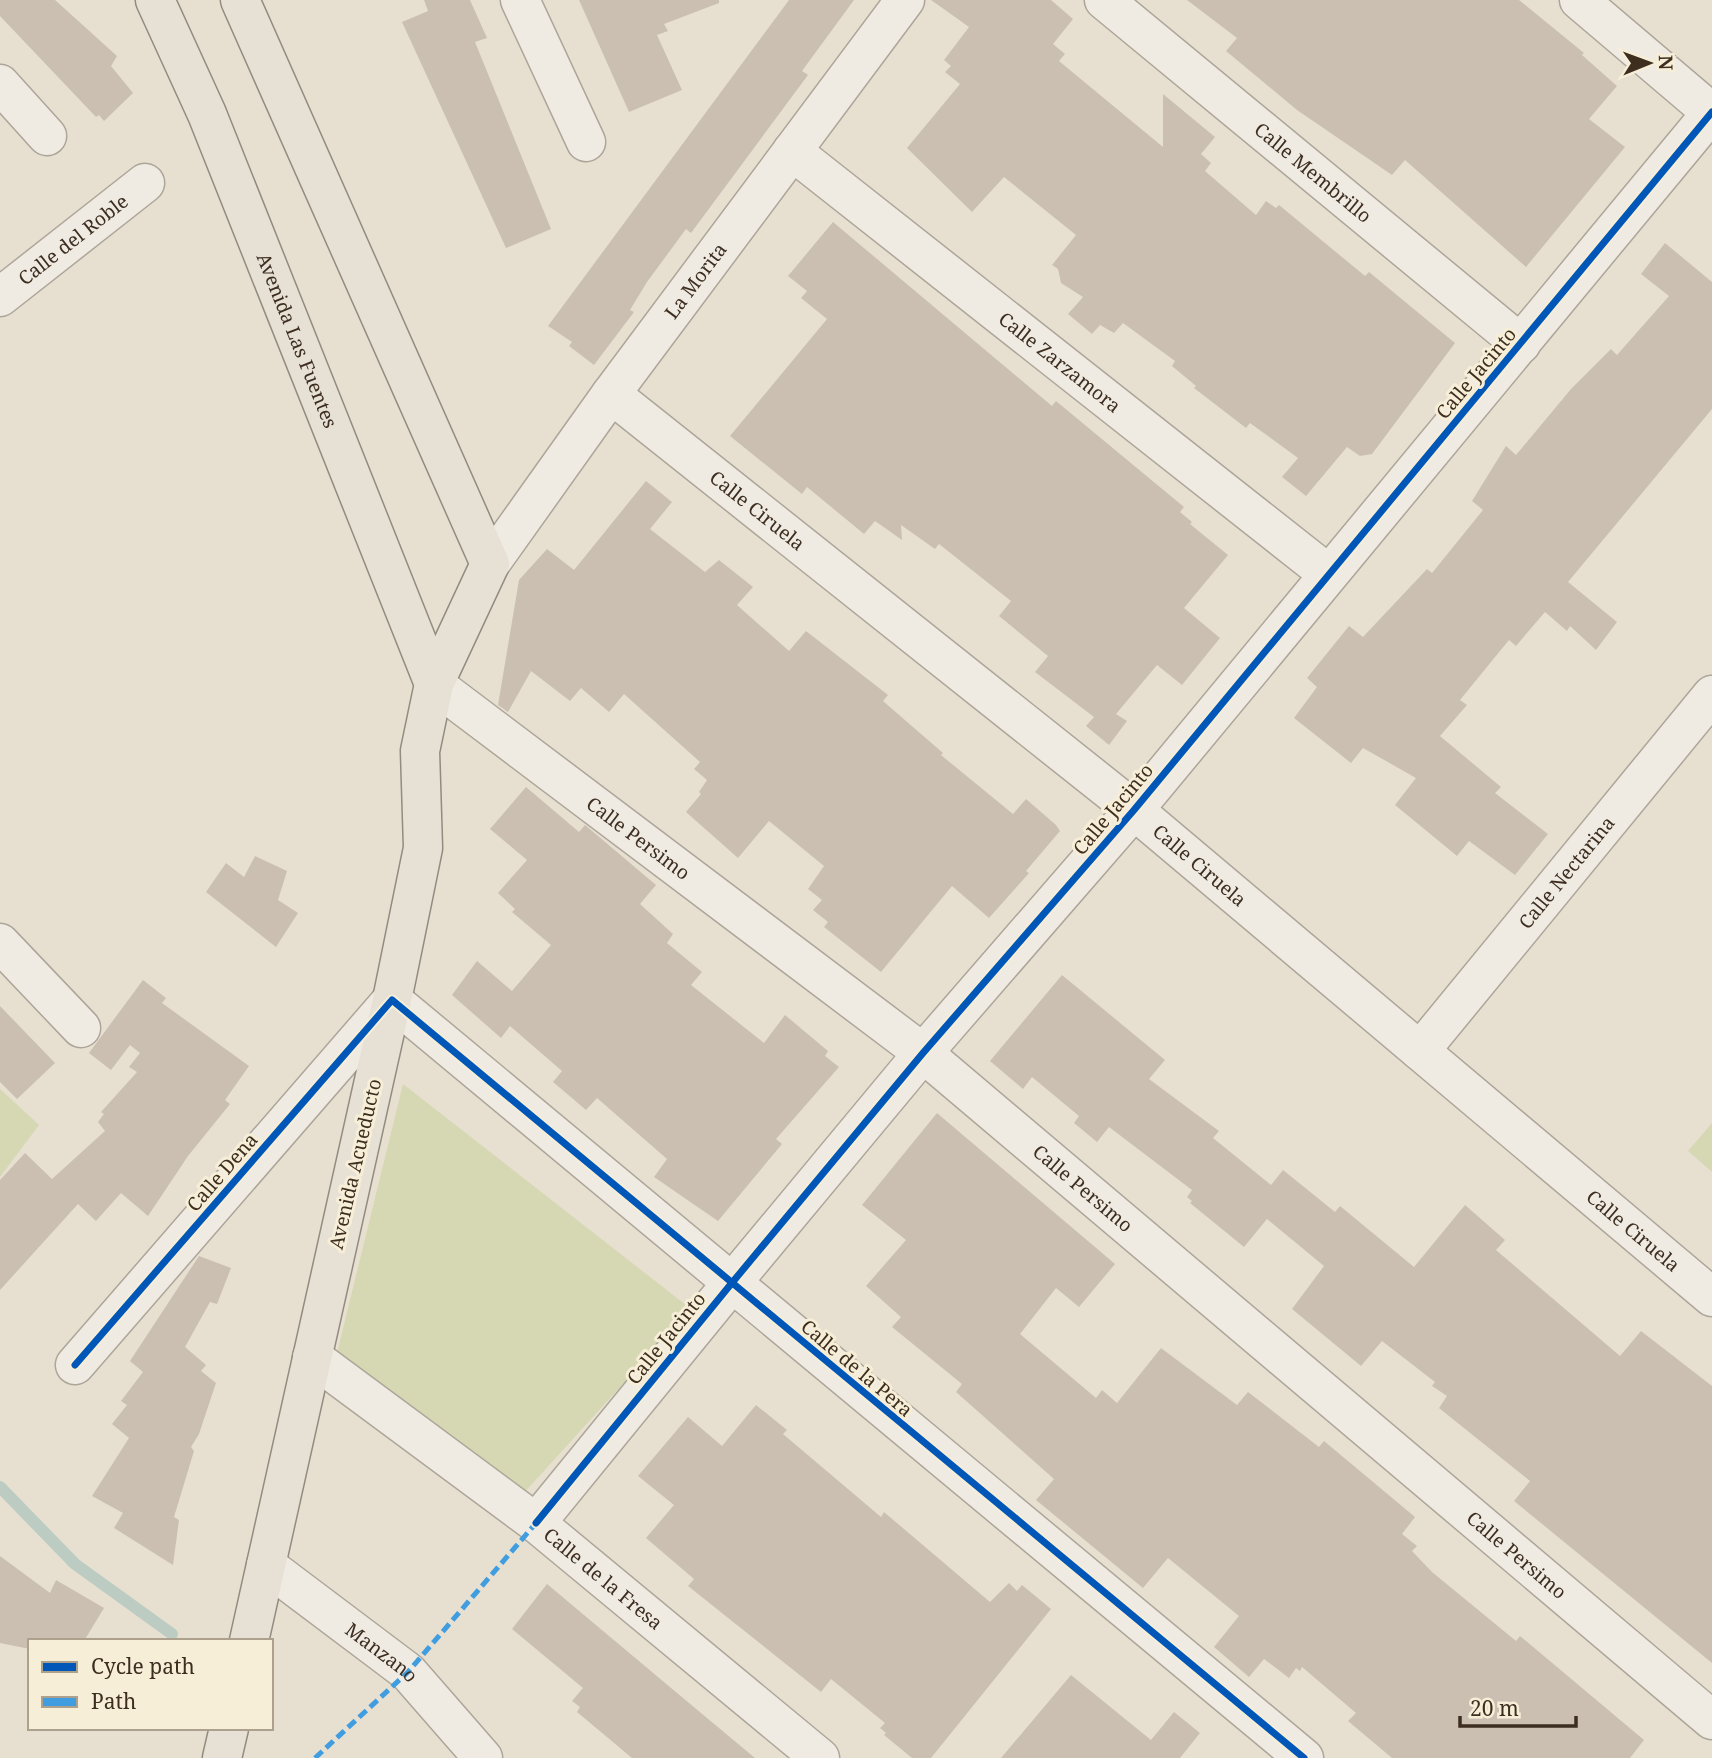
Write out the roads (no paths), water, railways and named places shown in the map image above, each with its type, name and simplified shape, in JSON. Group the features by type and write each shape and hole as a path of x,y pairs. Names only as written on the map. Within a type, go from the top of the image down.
{"main road":[{"name":"Avenida Las Fuentes","path":"155,0 207,114 434,684"},
{"path":"240,0 490,564"},
{"name":"Avenida Acueducto","path":"249,1639 392,1000 423,848 420,751 434,684 490,564"},
{"path":"222,1758 229,1730"}],"street":[{"path":"520,0 586,142"},
{"name":"La Morita","path":"490,564 611,394 905,0"},
{"name":"Calle Membrillo","path":"1104,0 1521,344"},
{"path":"1579,0 1712,113"},
{"path":"0,84 47,136"},
{"name":"Calle Jacinto","path":"536,1523 923,1053 1134,810 1712,113"},
{"name":"Calle Zarzamora","path":"792,151 1328,573"},
{"name":"Calle del Roble","path":"0,297 145,183"},
{"name":"Calle Ciruela","path":"611,394 1134,810 1712,1297"},
{"name":"Calle Persimo","path":"434,684 923,1053 1712,1720"},
{"name":"Calle Nectarina","path":"1420,1051 1712,695"},
{"path":"0,943 81,1028"},
{"name":"Calle de la Pera","path":"392,1000 1304,1758"},
{"name":"Calle Dena","path":"75,1365 392,1000"},
{"name":"Calle de la Fresa","path":"312,1357 536,1523 820,1758"},
{"name":"Manzano","path":"266,1565 408,1672 482,1758"}],"waterway":[{"path":"0,1487 75,1564 172,1634"}]}
